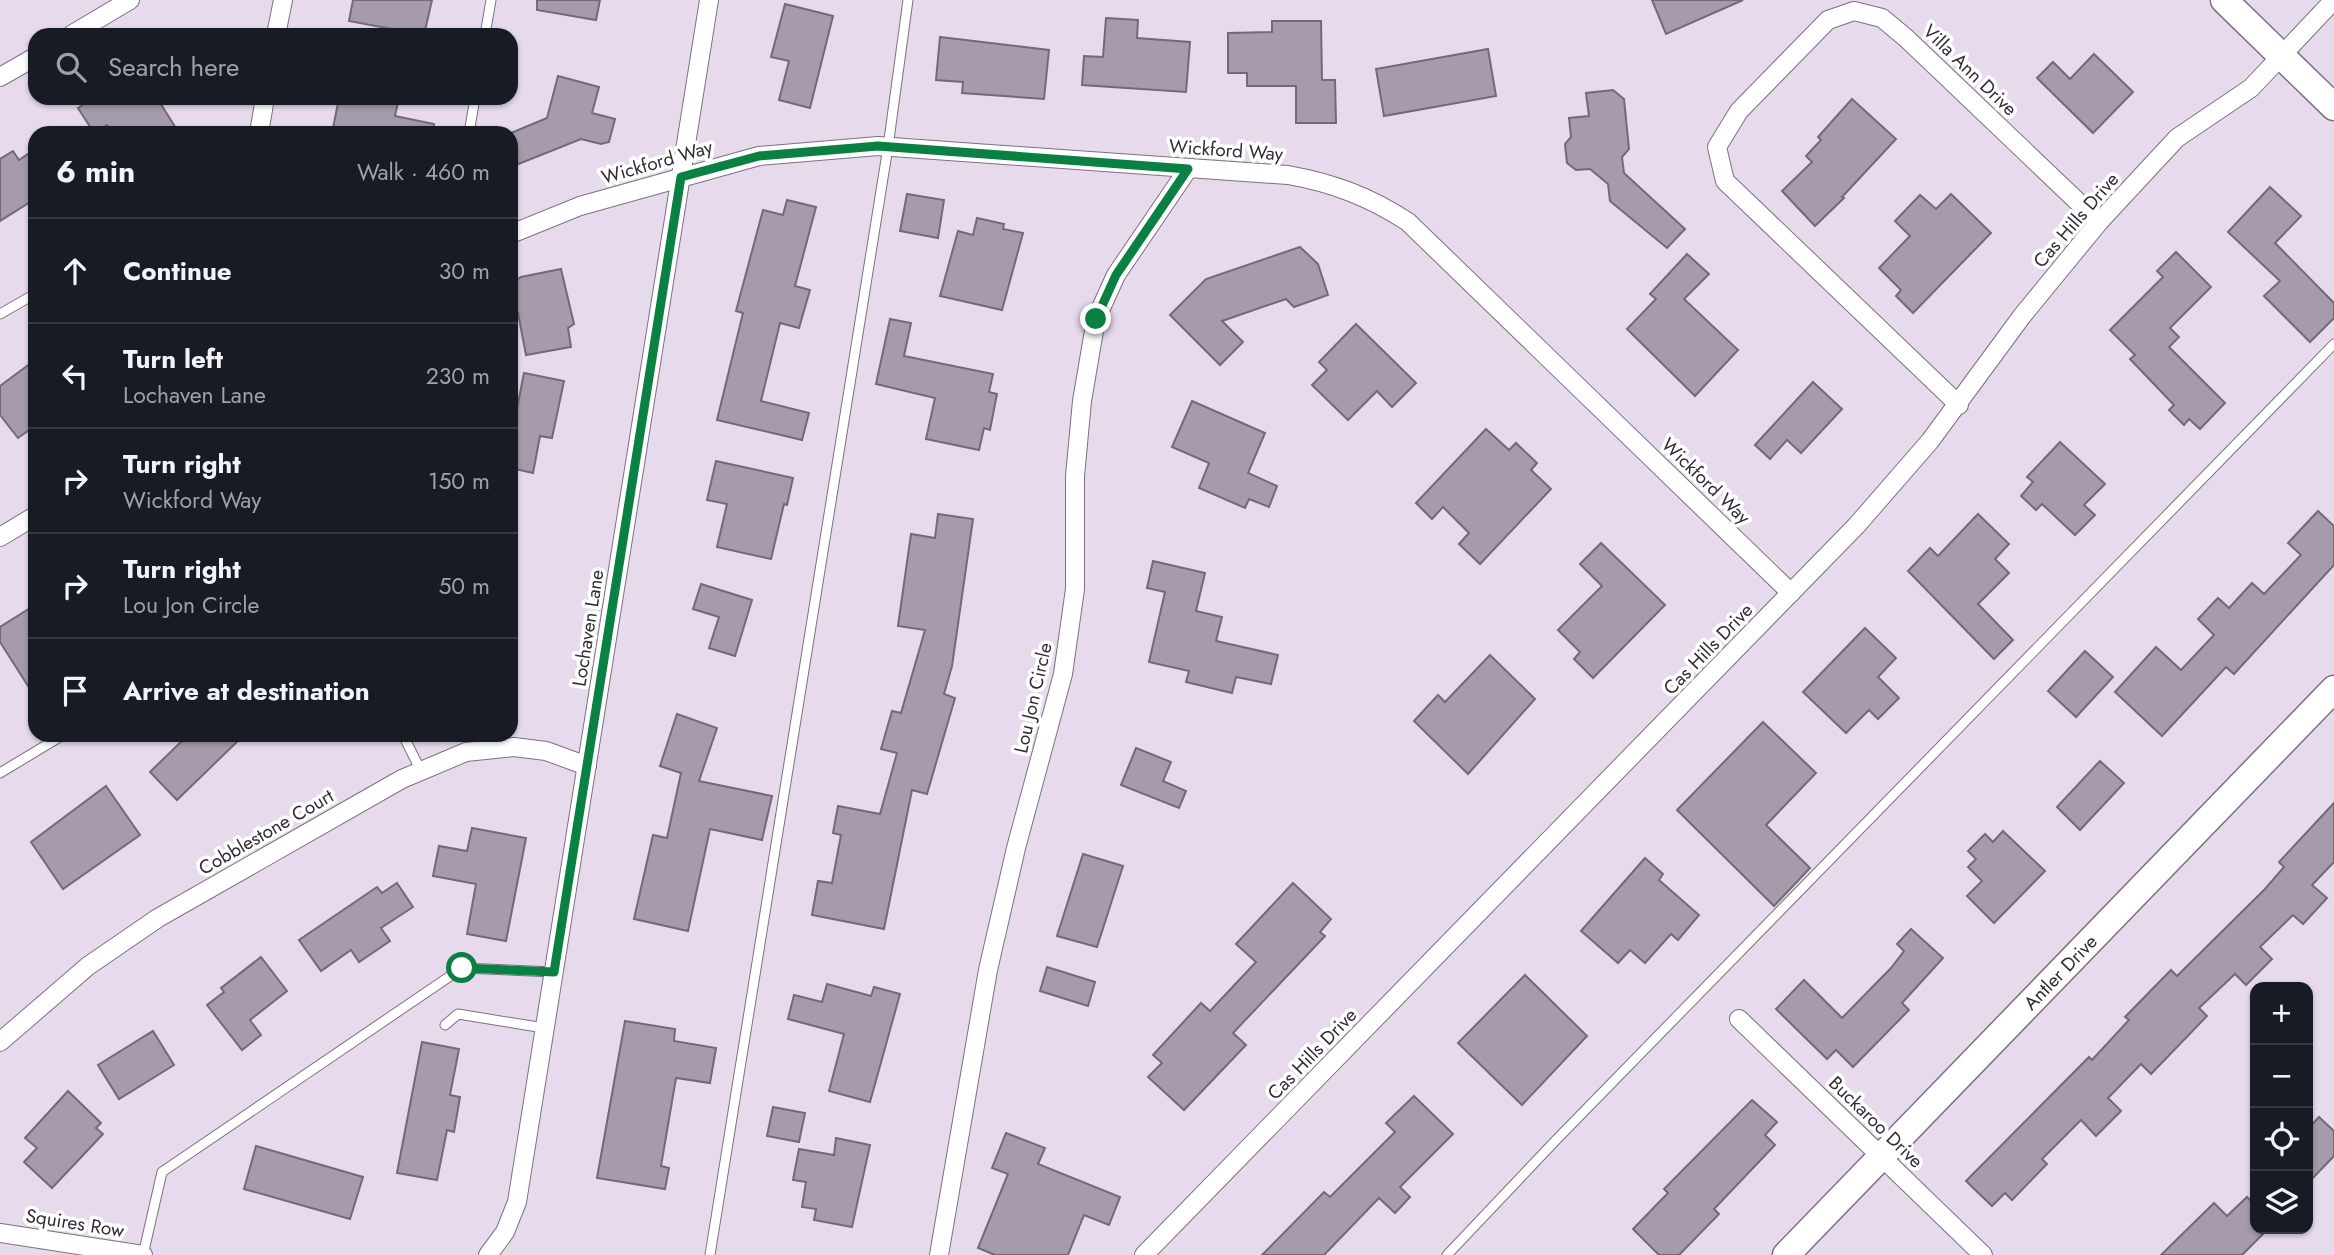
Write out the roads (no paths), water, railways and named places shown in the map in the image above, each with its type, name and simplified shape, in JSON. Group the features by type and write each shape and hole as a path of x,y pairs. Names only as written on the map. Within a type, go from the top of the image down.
{"street":[{"path":"83,28 130,0"},
{"path":"277,28 283,0"},
{"name":"Lochaven Lane","path":"488,1255 505,1232 517,1202 709,0"},
{"path":"2224,0 2334,107"},
{"name":"Cas Hills Drive","path":"1144,1255 1857,525 1959,405 2022,316 2099,222 2177,138 2251,88 2334,0"},
{"name":"Villa Ann Drive","path":"1959,405 1725,181 1717,147 1739,111 1828,20 1854,11 1882,19 1906,38 2099,222"},
{"path":"0,77 28,61"},
{"path":"260,126 264,105"},
{"name":"Wickford Way","path":"518,230 580,206 759,156 888,147 1288,174 1327,182 1363,195 1408,222 1791,593"},
{"name":"Lou Jon Circle","path":"939,1255 988,970 1016,848 1063,674 1075,589 1075,476 1078,439 1096,319 1116,275 1188,169"},
{"path":"0,537 28,520"},
{"name":"Antler Drive","path":"1786,1255 2334,689"},
{"name":"Cobblestone Court","path":"0,1042 88,966 158,918 402,779 466,752 514,747 546,751 587,766"},
{"name":"Buckaroo Drive","path":"1739,1019 1983,1255"},
{"name":"Squires Row","path":"0,1233 143,1255"}],"lane":[{"path":"486,28 491,0"},
{"path":"710,1255 888,147 908,0"},
{"path":"471,126 474,105"},
{"path":"0,314 28,298"},
{"path":"1447,1255 1566,1129 2334,344"},
{"path":"0,773 51,742"},
{"path":"406,742 421,771"},
{"path":"143,1255 162,1172 462,968 554,972"},
{"path":"445,1025 458,1014 544,1028"}]}
